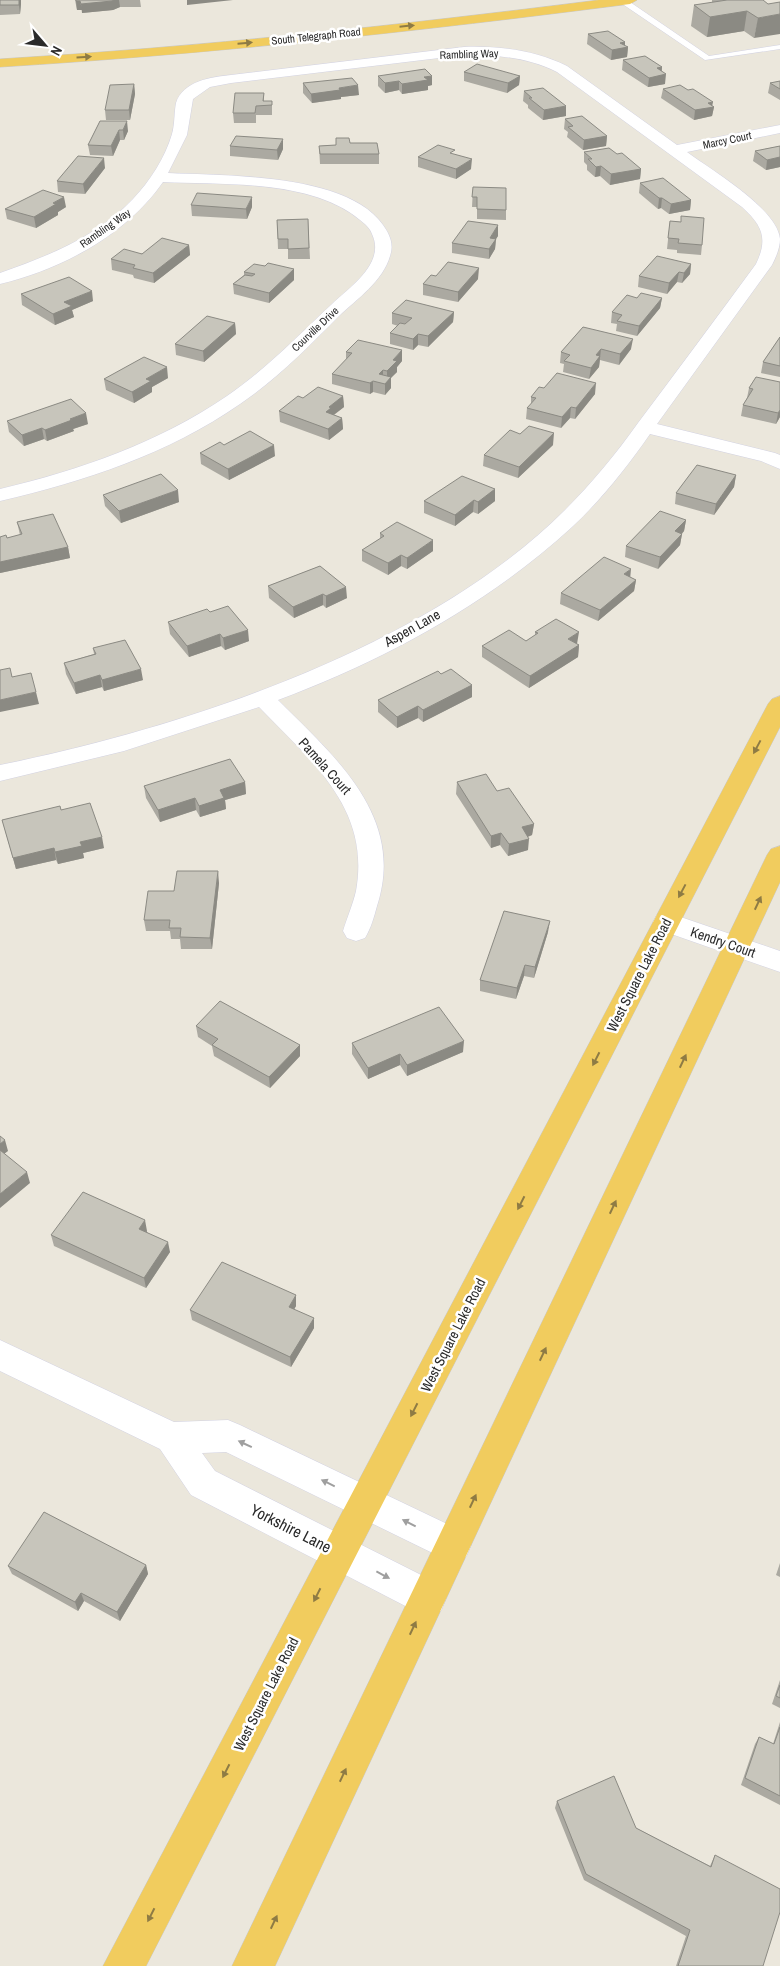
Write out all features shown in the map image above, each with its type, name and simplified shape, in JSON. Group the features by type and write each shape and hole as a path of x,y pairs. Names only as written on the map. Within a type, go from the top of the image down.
{"highway":[{"name":"South Telegraph Road","path":"0,63 135,54 317,36 627,0"},
{"name":"West Square Lake Road","path":"124,1966 780,704"},
{"path":"253,1966 780,855"}],"street":[{"name":"Rambling Way","path":"0,279 58,256 105,230 138,204 158,177 174,148 179,133 185,100 191,92 202,86 237,78 464,51 510,53 534,57 554,64 675,150 758,212 769,228 772,249 764,266 645,427"},
{"name":"Marcy Court","path":"675,150 780,129"},
{"name":"Courville Drive","path":"0,495 60,480 118,460 152,446 234,400 277,364 358,289 371,276 382,260 384,240 374,223 358,208 326,195 270,184 158,177"},
{"path":"645,427 776,459"},
{"name":"Aspen Lane","path":"0,773 127,743 263,698 363,655 424,623 480,589 522,558 564,523 595,492 645,427"},
{"name":"Pamela Court","path":"263,698 341,780 363,814 372,841 371,879 366,906 356,931"},
{"name":"Kendry Court","path":"666,922 780,962"},
{"name":"Yorkshire Lane","path":"0,1355 172,1438 228,1436 453,1545"},
{"name":"Yorkshire Lane","path":"172,1438 203,1483 428,1598"}],"lane":[{"path":"627,0 708,58 780,47"}],"building":[{"path":"0,0 19,0 19,5 0,5"},
{"path":"76,0 114,0 81,4 80,1"},
{"path":"727,0 763,0 768,4 780,2 780,14 758,18 747,11 710,17 694,5"},
{"path":"608,31 625,42 620,43 628,47 612,50 588,34"},
{"path":"645,56 662,67 657,68 666,74 649,78 623,60"},
{"path":"477,64 520,76 508,83 464,72"},
{"path":"425,69 432,76 424,77 428,80 402,84 399,81 385,83 378,76"},
{"path":"352,78 358,85 339,88 340,90 311,94 303,83"},
{"path":"780,81 780,89 770,83"},
{"path":"134,84 129,110 105,110 110,85"},
{"path":"680,85 688,90 693,89 713,102 708,103 714,107 695,110 663,89"},
{"path":"543,88 566,106 544,110 529,98 532,98 524,91"},
{"path":"235,93 264,93 263,101 272,101 272,105 256,106 255,113 233,113"},
{"path":"582,116 607,136 584,140 568,127 573,126 565,119"},
{"path":"100,121 127,121 123,130 119,130 111,146 88,145"},
{"path":"236,136 283,139 277,150 230,146"},
{"path":"336,138 349,138 350,143 377,143 379,154 320,154 319,146 336,145"},
{"path":"438,145 455,150 450,153 472,159 456,169 418,157"},
{"path":"780,146 780,157 767,160 755,151"},
{"path":"609,148 617,154 622,153 641,169 611,174 601,166 596,167 588,159 592,159 584,152"},
{"path":"78,156 104,158 83,184 57,181"},
{"path":"663,178 691,200 671,204 659,198 640,183"},
{"path":"473,187 506,188 506,210 477,209 477,197 472,197"},
{"path":"43,190 64,197 34,217 5,209"},
{"path":"197,193 252,197 246,209 191,205"},
{"path":"681,216 704,218 702,245 678,243 679,239 668,238 670,221 681,222"},
{"path":"308,219 309,248 288,249 288,239 278,239 277,220"},
{"path":"468,221 498,225 490,238 496,239 489,249 452,243"},
{"path":"162,238 189,245 153,273 133,268 135,265 111,259 124,249 142,254"},
{"path":"657,256 691,264 684,273 679,272 669,283 639,276"},
{"path":"448,262 479,268 458,292 423,284 431,275 436,276"},
{"path":"268,263 294,269 269,293 233,284 245,275 252,276 255,274 244,272 254,264 265,266"},
{"path":"69,277 92,291 64,302 72,306 53,314 21,294"},
{"path":"641,293 662,298 639,326 617,321 622,315 612,312 627,295 637,298"},
{"path":"406,300 454,312 428,336 418,334 413,339 390,333 400,323 405,324 412,318 392,313"},
{"path":"207,316 235,323 203,351 175,344"},
{"path":"583,327 633,339 620,354 601,349 596,355 600,356 591,368 564,361 570,355 561,352"},
{"path":"780,337 780,366 763,362"},
{"path":"358,340 402,350 393,360 397,361 387,371 383,370 379,374 391,377 385,384 373,381 370,383 332,374 352,353 346,352"},
{"path":"144,357 167,367 146,379 151,381 132,392 104,379"},
{"path":"557,373 596,383 576,408 571,407 562,417 527,408 536,398 531,397 539,387 544,388"},
{"path":"756,377 780,382 780,410 778,413 743,405 753,389 749,388"},
{"path":"318,387 343,396 329,407 331,408 326,412 342,418 328,429 279,411 298,396 303,398"},
{"path":"71,399 86,413 45,430 42,428 22,435 7,421"},
{"path":"529,426 554,433 519,467 484,455 510,430 520,434"},
{"path":"250,431 274,445 228,469 200,453 220,442 224,445"},
{"path":"697,465 736,475 716,504 676,493"},
{"path":"161,474 178,490 119,511 103,495"},
{"path":"462,476 495,489 478,502 474,500 455,515 424,501"},
{"path":"660,511 686,520 675,531 682,534 660,557 626,546"},
{"path":"53,514 68,547 0,562 0,537 6,535 7,538 22,534 17,522"},
{"path":"397,522 433,540 407,558 401,555 388,563 362,550 384,536 380,533"},
{"path":"604,557 631,569 624,574 636,580 600,610 561,593"},
{"path":"320,566 346,587 326,596 323,594 293,607 268,586"},
{"path":"228,606 248,630 223,638 220,634 187,646 168,622 207,609 210,612"},
{"path":"556,619 579,632 568,639 579,645 530,676 482,646 509,630 526,641 538,633 535,632"},
{"path":"125,640 141,669 102,680 100,675 74,683 64,663 96,654 93,648"},
{"path":"10,668 12,677 31,673 36,692 0,700 0,670"},
{"path":"451,669 472,685 423,710 418,706 397,717 378,700 438,671 441,674"},
{"path":"230,759 245,782 220,790 224,798 199,806 195,798 158,810 144,786"},
{"path":"486,774 497,791 509,788 534,824 522,827 529,839 509,844 501,833 491,836 457,782"},
{"path":"90,803 102,837 80,842 82,846 55,852 54,848 13,858 2,820 60,806 61,810"},
{"path":"177,871 218,871 210,938 180,937 181,928 169,928 170,920 144,920 148,891 174,891"},
{"path":"504,911 550,921 535,967 525,965 517,988 480,980"},
{"path":"220,1001 300,1045 269,1077 212,1045 218,1039 196,1026"},
{"path":"439,1007 464,1041 407,1065 400,1054 368,1068 352,1043"},
{"path":"0,1136 5,1140 0,1144"},
{"path":"0,1150 27,1172 0,1194"},
{"path":"83,1192 145,1220 139,1229 168,1242 144,1278 51,1235"},
{"path":"222,1262 296,1295 289,1307 314,1318 290,1357 190,1310"},
{"path":"44,1512 146,1565 117,1612 81,1593 75,1602 8,1566"},
{"path":"780,1685 780,1698 776,1696"},
{"path":"780,1727 780,1796 745,1778 759,1737 774,1744"},
{"path":"614,1776 636,1828 711,1867 715,1855 780,1889 780,1912 763,1966 678,1966 690,1930 586,1874 557,1801"}]}
